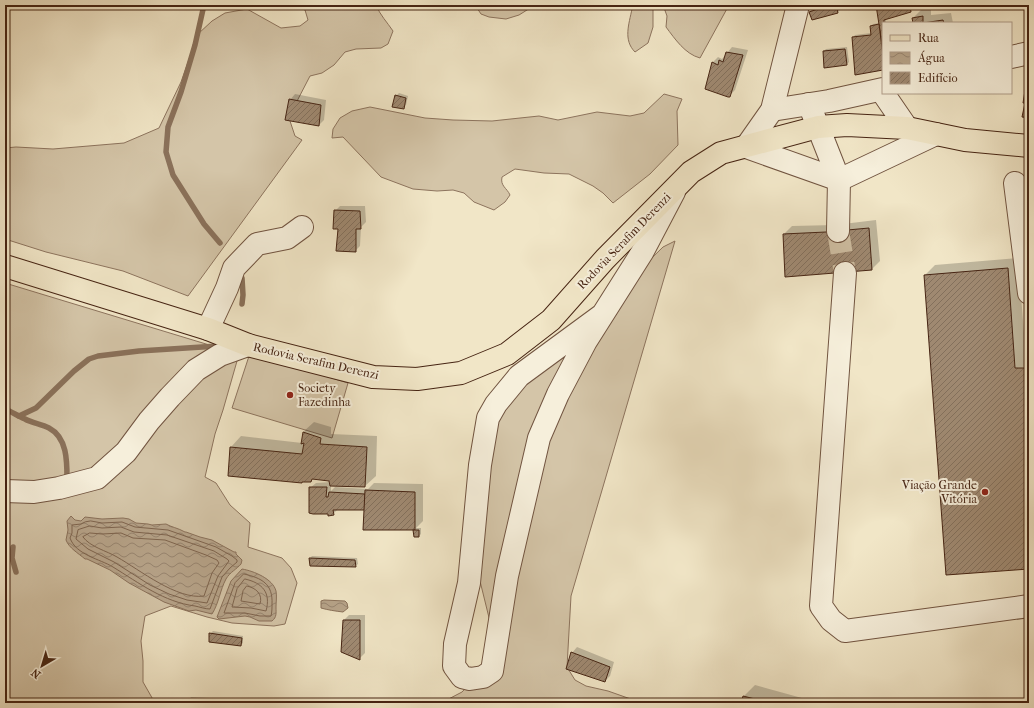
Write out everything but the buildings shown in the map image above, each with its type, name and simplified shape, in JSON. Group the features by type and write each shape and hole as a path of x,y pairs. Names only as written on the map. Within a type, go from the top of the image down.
{"main road":[{"name":"Rodovia Serafim Derenzi","path":"5,266 208,329 248,345 372,377 417,379 461,373 506,354 550,320 605,259 690,172 721,153 818,128 847,125 907,128 965,140 1029,146"}],"street":[{"path":"798,5 772,110 746,147 838,180 936,134"},
{"path":"1012,57 1029,53"},
{"path":"772,110 882,91"},
{"path":"885,94 907,128"},
{"path":"809,104 838,180 838,231"},
{"path":"1015,183 1029,293"},
{"path":"602,315 519,376 496,404 488,418 480,465 469,582 455,644 454,666 462,676 470,679 483,677 492,671 507,576 539,438 558,394 586,341 643,251 676,187"},
{"path":"208,329 227,288 234,268 257,244 287,238 302,227"},
{"path":"845,273 821,606 831,620 845,631 1029,606"},
{"path":"5,491 34,492 60,488 97,478 126,452 149,421 196,370 220,355 248,345"}],"shaded area":[{"path":"295,5 376,5 393,31 388,44 381,48 356,49 345,52 334,65 322,73 310,76 295,105 290,121 295,136 302,140 188,296 123,271 46,252 5,239 5,148 16,147 53,149 124,143 159,128 181,82 198,34 212,21 225,13 247,9 281,28 300,26 308,20 305,10"},
{"path":"475,5 535,5 519,15 506,19 489,17 481,14"},
{"path":"629,5 654,5 653,27 648,43 635,52 631,47 628,37 628,26 632,9"},
{"path":"663,5 729,5 700,58 685,50 666,27 667,16"},
{"path":"664,94 682,99 677,111 678,145 650,174 613,203 593,186 569,174 544,173 515,169 502,177 502,183 510,195 505,202 494,210 474,202 464,193 453,190 437,191 413,189 381,177 343,137 332,138 333,129 340,118 352,111 370,107 425,118 453,120 492,121 539,116 558,120 597,112 630,116 644,113"},
{"path":"675,241 571,596 567,667 575,680 586,686 608,691 642,703 441,703 462,692 484,669 493,634 480,581 475,540 499,408 663,247"},
{"path":"5,283 239,354 215,434 205,477 216,483 230,505 250,523 248,547 282,558 291,568 297,583 285,624 274,626 232,623 171,606 145,616 141,641 143,682 155,703 5,703"},
{"name":"Society Fazedinha","path":"250,353 348,383 332,438 232,408"}],"water":[{"path":"71,516 75,520 81,521 85,517 102,519 123,518 129,519 136,523 152,525 166,524 185,532 212,540 236,552 242,560 241,564 229,574 226,579 212,614 196,610 189,611 164,602 129,583 110,570 85,559 69,546 66,540 68,530 67,521"},
{"path":"242,569 262,576 274,587 276,591 276,613 275,618 272,621 259,621 245,616 219,619 217,617 231,581"},
{"path":"321,601 345,601 348,608 343,612 321,608"}],"waterway":[{"path":"204,5 195,45 181,92 168,127 166,152 173,175 204,224 220,243"},
{"path":"242,278 242,304"},
{"path":"19,416 36,408 74,371 89,359 98,356 139,351 218,346"},
{"path":"5,409 28,420 43,425 55,432 60,438 65,452 67,482"},
{"path":"13,547 12,558 16,572"}],"tunnel":[{"path":"838,231 845,273"}],"place":[{"name":"Society Fazedinha","path":"290,395"},
{"name":"Viação Grande Vitória","path":"985,492"}]}
